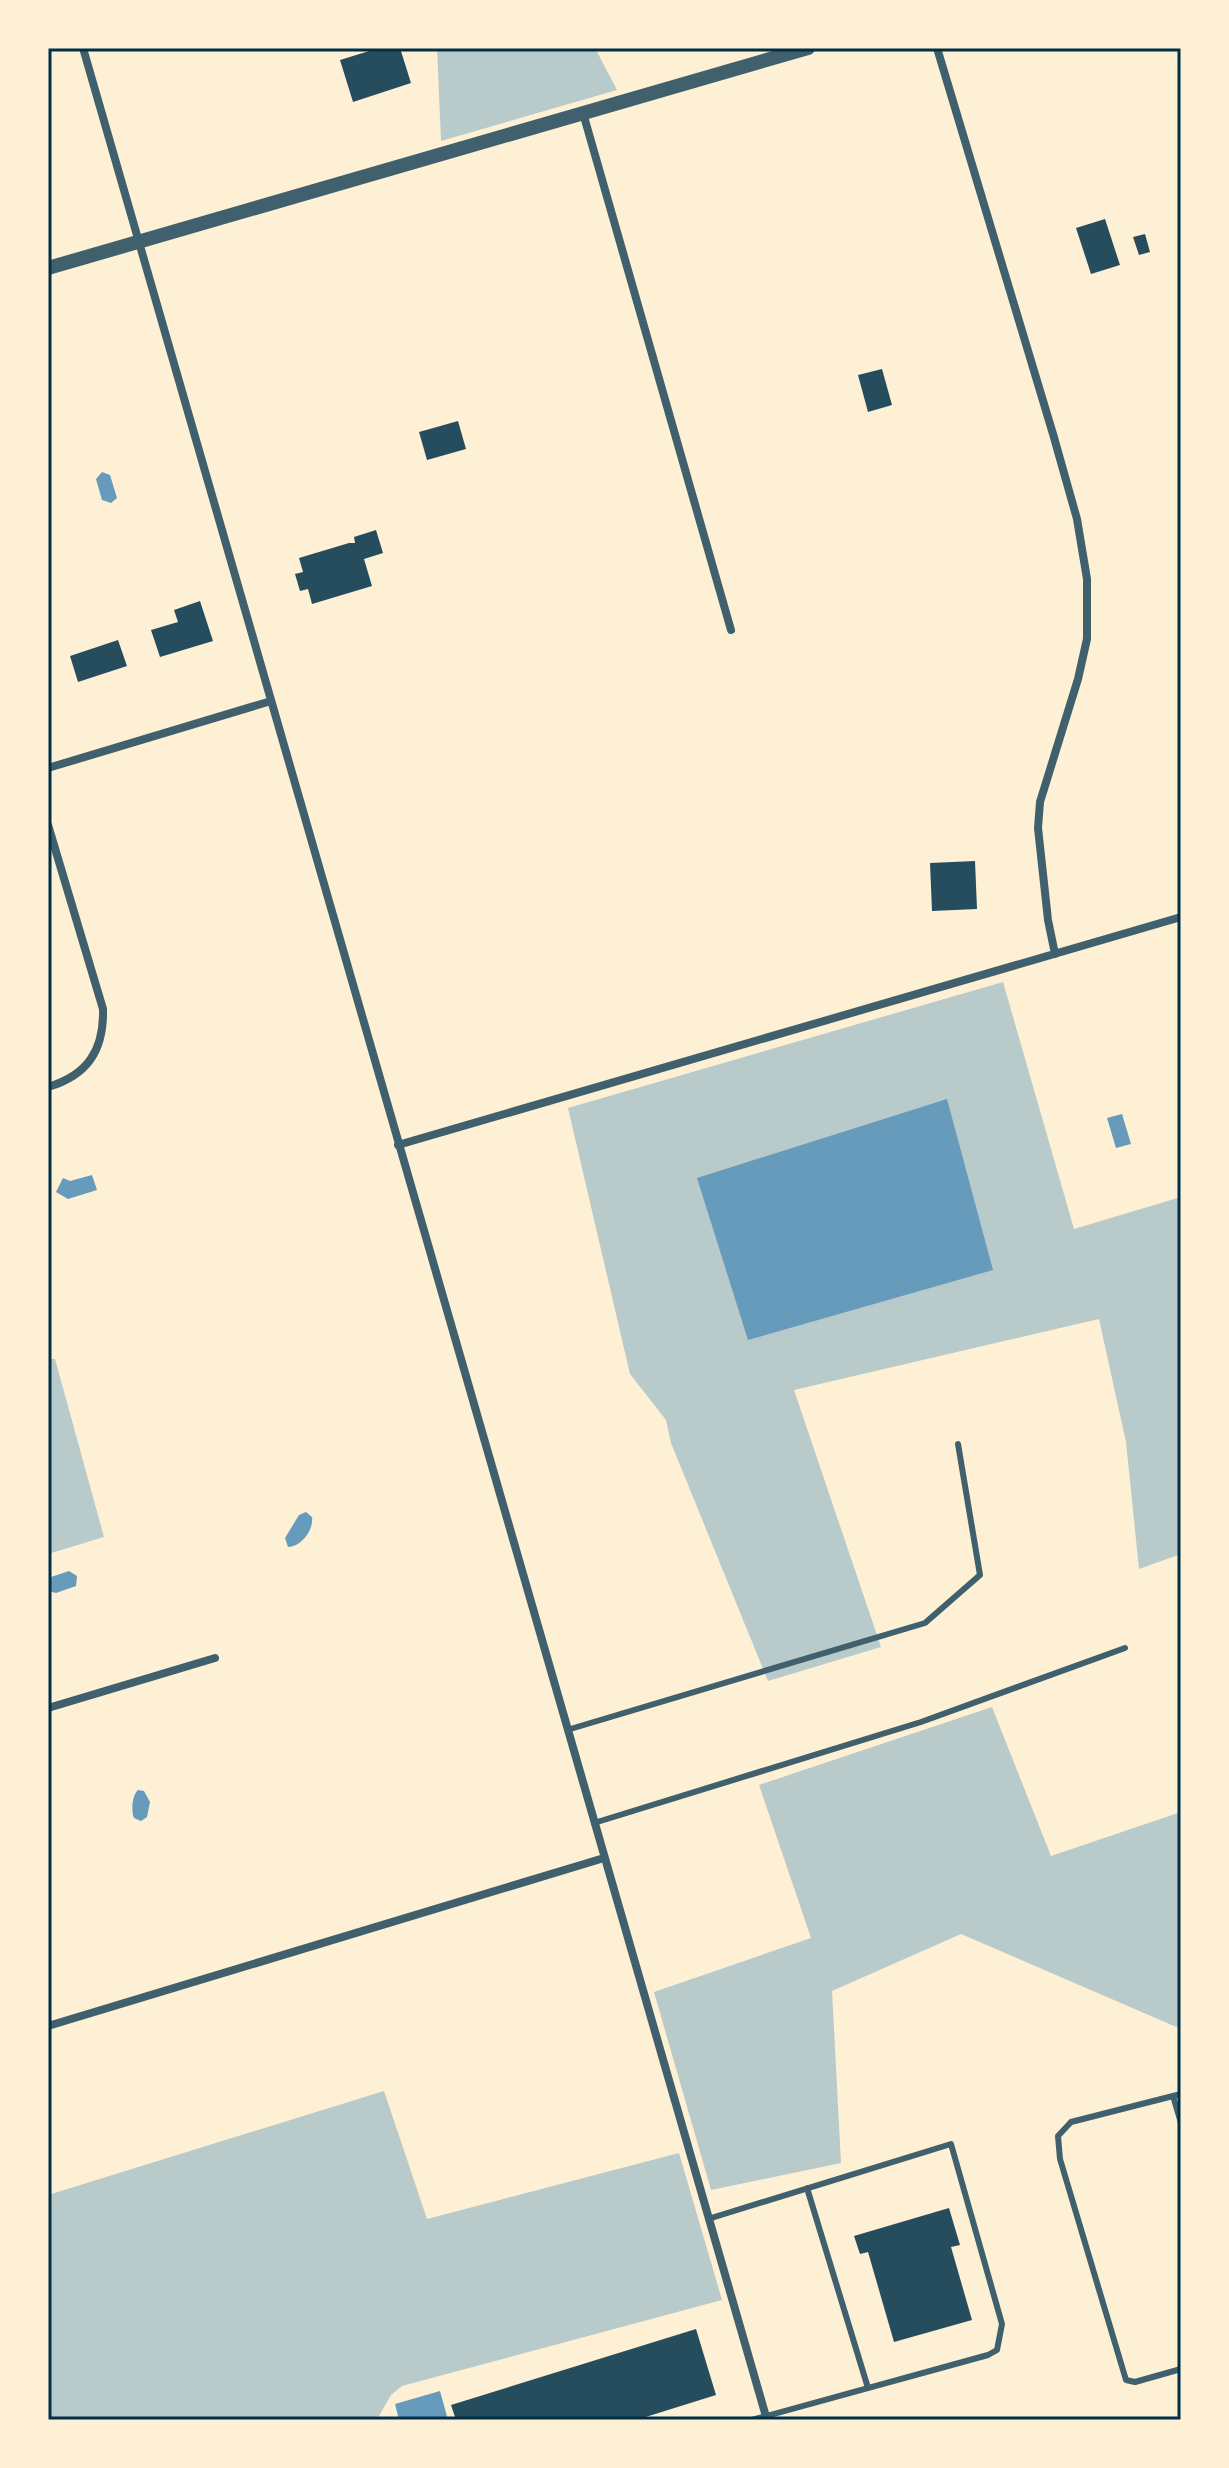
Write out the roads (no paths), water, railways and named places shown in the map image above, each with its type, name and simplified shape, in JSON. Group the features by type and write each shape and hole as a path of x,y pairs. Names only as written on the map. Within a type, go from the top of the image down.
{"street":[{"path":"83,48 767,2418"},
{"path":"48,268 808,48"},
{"path":"937,48 1053,434 1077,519 1087,579 1087,639 1078,679 1040,802 1038,828 1055,954"},
{"path":"583,113 731,630"},
{"path":"48,768 271,701"},
{"path":"48,825 103,1009 103,1029 98,1048 87,1065 74,1077 48,1087"},
{"path":"398,1145 1181,917"},
{"path":"48,1708 215,1658"},
{"path":"48,2026 604,1858"}],"lane":[{"path":"567,1730 925,1623 980,1575 958,1444"},
{"path":"594,1823 921,1722 1125,1648"},
{"path":"1181,2123 1177,2095 1071,2122 1058,2136 1060,2159 1126,2380 1135,2382 1181,2369"},
{"path":"708,2219 951,2144 1002,2324 997,2350 988,2355 752,2420"},
{"path":"807,2188 868,2388"}],"water":[{"path":"102,472 110,475 117,498 111,503 102,500 96,479"},
{"path":"947,1099 993,1270 748,1340 697,1178"},
{"path":"1122,1114 1131,1144 1116,1148 1107,1118"},
{"path":"92,1175 97,1190 68,1199 56,1192 63,1178 70,1181"},
{"path":"306,1512 312,1517 309,1532 298,1544 288,1547 285,1538 299,1515"},
{"path":"69,1571 77,1576 76,1586 56,1593 48,1591 48,1578"},
{"path":"138,1790 144,1791 150,1802 147,1817 141,1821 134,1818 133,1811 133,1799"},
{"path":"440,2391 448,2420 399,2420 395,2404"}]}
